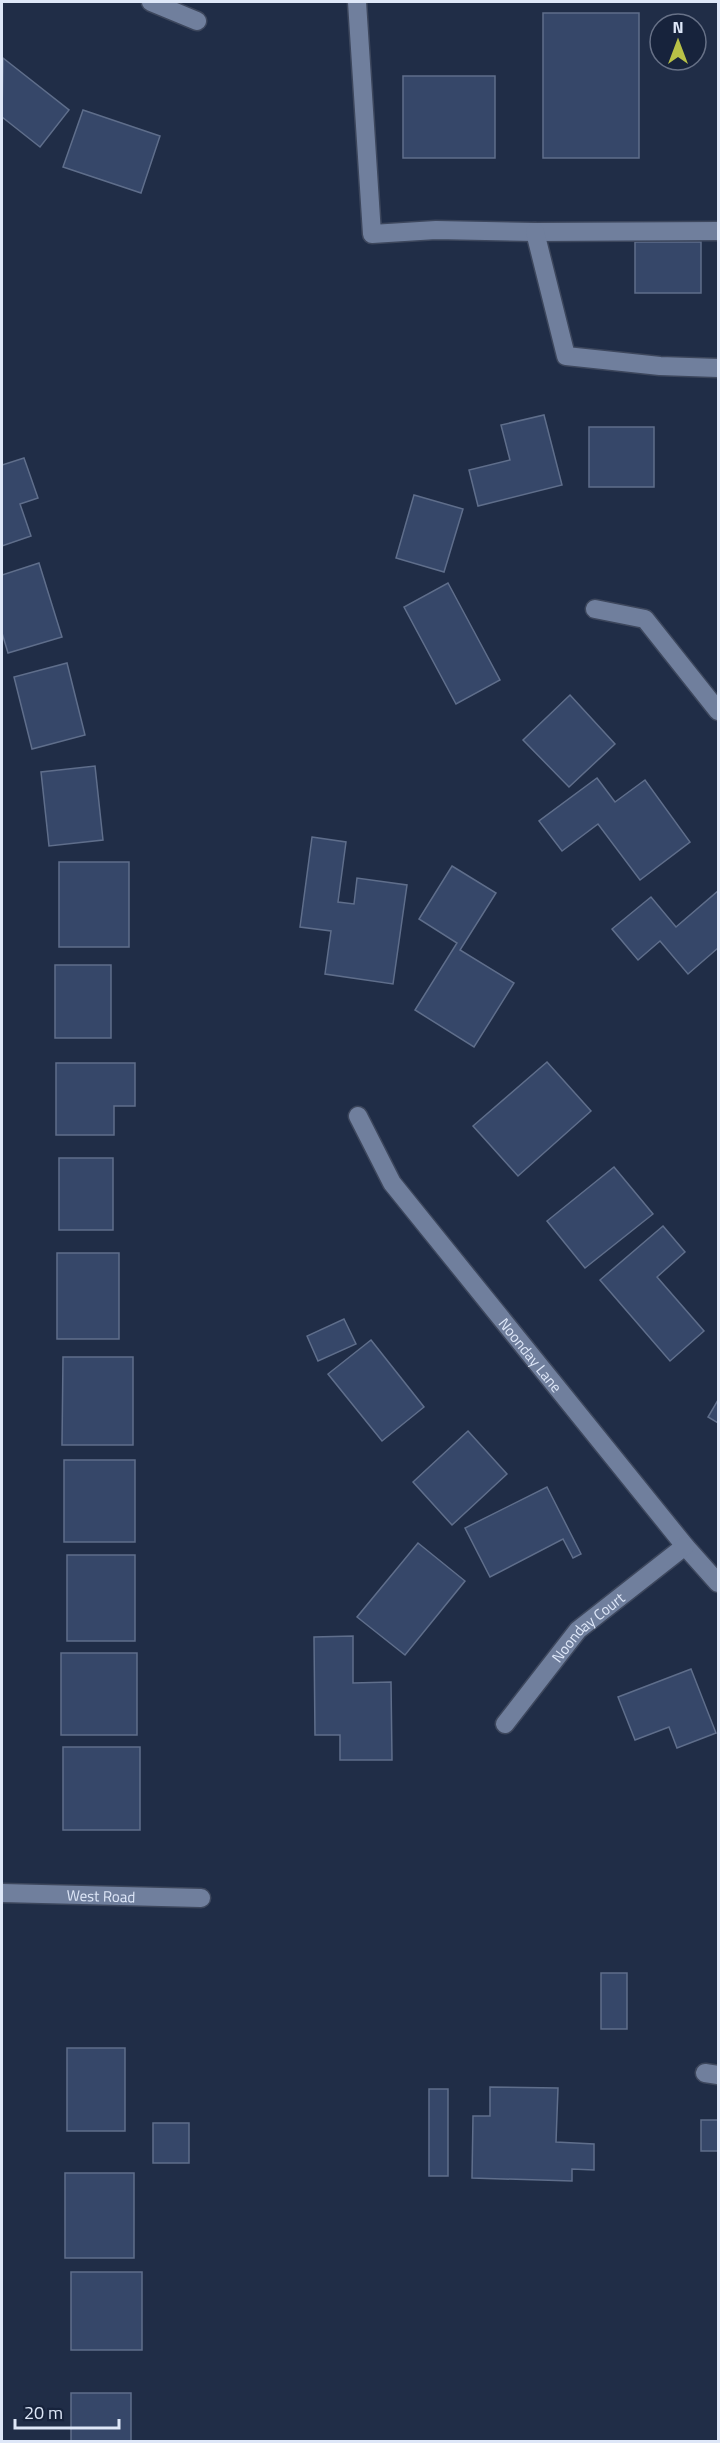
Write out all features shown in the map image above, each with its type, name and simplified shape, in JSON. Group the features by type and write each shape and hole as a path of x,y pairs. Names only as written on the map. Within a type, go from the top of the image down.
{"street":[{"path":"151,2 197,21"},
{"path":"357,2 372,234 436,230 718,231"},
{"path":"535,232 566,356 660,366 718,368"},
{"path":"595,609 645,618 718,711"},
{"name":"Noonday Lane","path":"358,1116 392,1183 685,1546 718,1583"},
{"name":"Noonday Court","path":"505,1724 578,1630 685,1546"},
{"name":"West Road","path":"2,1893 201,1898"}],"building":[{"path":"543,13 639,13 639,158 543,158"},
{"path":"3,58 69,110 40,147 2,117"},
{"path":"403,76 495,76 495,158 403,158"},
{"path":"83,110 160,136 141,193 63,167"},
{"path":"635,242 701,242 701,293 635,293"},
{"path":"544,415 562,485 478,506 469,470 510,460 501,425"},
{"path":"589,427 654,427 654,487 589,487"},
{"path":"24,458 38,498 20,504 31,536 2,546 2,465"},
{"path":"414,495 463,509 444,572 396,558"},
{"path":"39,563 62,637 8,653 2,633 2,575"},
{"path":"448,583 500,680 456,704 404,607"},
{"path":"67,663 85,735 32,749 14,677"},
{"path":"570,695 615,744 569,787 523,740"},
{"path":"95,766 103,840 49,846 41,772"},
{"path":"597,778 615,802 645,780 690,842 640,880 598,824 562,851 539,821"},
{"path":"312,837 346,842 338,902 354,904 357,878 407,885 393,984 325,974 331,931 300,927"},
{"path":"59,862 129,862 129,947 59,947"},
{"path":"452,866 496,893 460,950 514,983 474,1047 415,1010 457,943 419,919"},
{"path":"718,891 718,948 688,974 660,941 638,960 612,929 651,897 676,927"},
{"path":"55,965 111,965 111,1038 55,1038"},
{"path":"547,1062 591,1111 518,1176 473,1126"},
{"path":"56,1063 135,1063 135,1106 114,1106 114,1135 56,1135"},
{"path":"59,1158 113,1158 113,1230 59,1230"},
{"path":"614,1167 653,1214 585,1268 547,1221"},
{"path":"663,1226 685,1252 657,1277 704,1331 670,1361 600,1280"},
{"path":"57,1253 119,1253 119,1339 57,1339"},
{"path":"344,1319 356,1344 318,1361 307,1336"},
{"path":"371,1340 424,1407 382,1441 328,1374"},
{"path":"63,1357 133,1357 133,1445 62,1445"},
{"path":"718,1400 718,1423 708,1417"},
{"path":"468,1431 507,1474 452,1525 413,1482"},
{"path":"64,1460 135,1460 135,1542 64,1542"},
{"path":"547,1487 581,1554 573,1558 563,1539 490,1577 465,1528"},
{"path":"418,1543 465,1581 405,1655 357,1617"},
{"path":"67,1555 135,1555 135,1641 67,1641"},
{"path":"353,1636 353,1683 391,1682 392,1760 340,1760 340,1735 315,1735 314,1637"},
{"path":"61,1653 137,1653 137,1735 61,1735"},
{"path":"691,1669 716,1733 677,1748 669,1727 635,1740 618,1697"},
{"path":"63,1747 140,1747 140,1830 63,1830"},
{"path":"601,1973 627,1973 627,2029 601,2029"},
{"path":"67,2048 125,2048 125,2131 67,2131"},
{"path":"490,2087 558,2088 556,2142 594,2144 594,2170 572,2169 572,2181 472,2178 473,2116 490,2116"},
{"path":"429,2089 448,2089 448,2176 429,2176"},
{"path":"701,2120 718,2120 718,2151 701,2151"},
{"path":"153,2123 189,2123 189,2163 153,2163"},
{"path":"65,2173 134,2173 134,2258 65,2258"},
{"path":"71,2272 142,2272 142,2350 71,2350"},
{"path":"71,2393 131,2393 131,2442 71,2442"}]}
